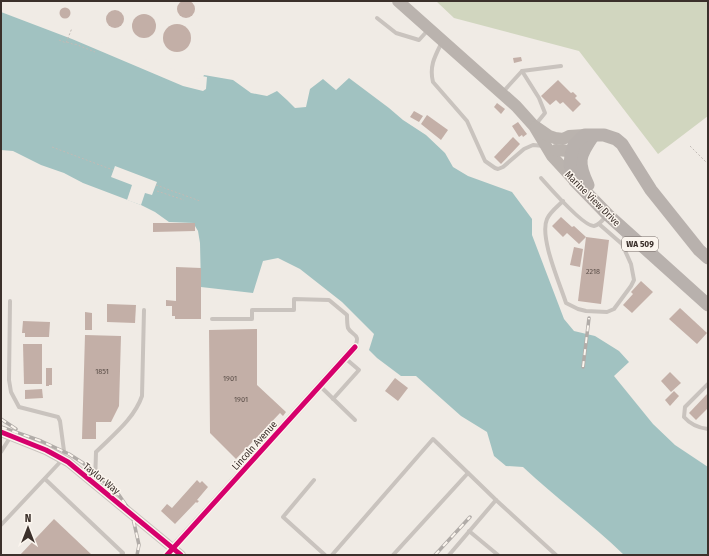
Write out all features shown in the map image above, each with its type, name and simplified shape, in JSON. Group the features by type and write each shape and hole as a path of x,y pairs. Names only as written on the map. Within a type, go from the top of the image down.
{"main road":[{"name":"Marine View Drive","path":"398,1 516,106 573,175 604,219 708,305"},
{"path":"536,130 556,138 563,139 569,136 589,138"},
{"path":"573,175 570,162 572,150 581,138 609,136 622,144 651,190 699,250 708,258"},
{"path":"588,185 580,166 582,154 589,138"},
{"path":"550,148 562,151 572,150"},
{"name":"Marine View Drive","path":"573,175 588,185 708,294"}],"street":[{"name":"Lincoln Avenue","path":"170,552 356,347"},
{"name":"Taylor Way","path":"6,434 46,450 63,459 95,484 170,552 181,555"}],"lane":[{"path":"377,18 396,33 419,40 429,28"},
{"path":"443,40 431,66 433,82 467,120 485,161 498,169 503,167 524,149 533,146 550,148"},
{"path":"502,93 522,71 561,66"},
{"path":"522,71 539,98 545,113 539,121 536,130"},
{"path":"541,178 579,217 588,224 593,226 604,219 622,244 631,264 634,280 614,309 607,312 586,311 566,303 545,240 546,221 563,201"},
{"path":"212,319 252,319 252,310 294,310 294,299 329,300 346,315 348,328 358,339 356,347"},
{"path":"1,525 63,459 63,445 60,421 58,417 19,407 11,392 9,380 10,301"},
{"path":"95,484 96,452 133,415 142,396 144,310"},
{"path":"333,399 359,370 345,358"},
{"path":"708,384 685,407 683,411 684,417 688,422 708,429"},
{"path":"320,386 355,420"},
{"path":"1,452 6,434"},
{"path":"332,555 433,439 556,555"},
{"path":"393,555 468,473"},
{"path":"45,479 123,553 121,555"},
{"path":"314,480 282,517 325,555"},
{"path":"449,555 496,500"},
{"path":"469,531 498,555"}],"path":[{"path":"66,42 72,28"},
{"path":"59,40 95,52"},
{"path":"690,146 708,164"},
{"path":"52,147 113,170"},
{"path":"156,185 200,201"},
{"path":"154,189 184,200"},
{"path":"157,190 167,194"}],"green space":[{"path":"436,1 708,1 708,116 658,154 579,51 454,18"}],"water":[{"path":"1,4 52,26 201,81 204,75 233,80 251,93 267,96 277,91 295,108 306,107 310,89 323,79 336,90 349,78 403,120 426,135 445,153 453,167 468,176 512,192 532,219 532,235 564,319 574,331 595,336 619,351 629,362 614,376 653,424 675,445 708,467 708,555 624,555 523,467 506,466 494,456 487,432 461,416 416,376 401,376 377,358 369,350 374,334 342,302 300,269 278,258 263,261 253,293 201,287 200,243 198,231 194,223 169,222 155,212 141,205 83,183 13,151 1,150"}],"pier":[{"path":"1,2 32,16 193,77 200,79 202,76 207,77 206,89 203,91 183,86 72,39 1,12"},
{"path":"115,166 157,182 152,195 145,193 141,205 127,200 132,185 111,177"}],"building":[{"path":"186,0 192,3 195,9 192,15 186,18 180,15 177,9 180,3"},
{"path":"65,7 69,9 71,13 69,17 65,19 61,17 59,13 61,9"},
{"path":"111,10 119,10 124,15 122,26 119,28 111,28 106,23 106,15"},
{"path":"144,14 153,17 156,26 153,35 144,38 135,35 132,26 135,17"},
{"path":"177,24 187,28 191,38 187,48 177,52 167,48 163,38 167,28"},
{"path":"521,57 522,61 514,63 513,58"},
{"path":"558,80 571,93 573,92 577,96 575,98 581,104 573,112 563,102 560,104 556,100 550,105 541,96"},
{"path":"497,103 505,109 501,114 494,107"},
{"path":"414,111 423,116 419,122 410,117"},
{"path":"427,115 448,130 441,140 421,124"},
{"path":"518,122 527,134 523,137 522,135 519,137 512,126"},
{"path":"513,137 520,144 501,164 494,157"},
{"path":"561,217 586,237 579,244 567,233 563,237 552,226"},
{"path":"153,223 195,223 195,231 153,232"},
{"path":"586,237 609,240 601,304 578,301"},
{"path":"574,247 583,249 580,267 570,265"},
{"path":"176,267 201,268 201,319 175,319 175,316 172,316 172,306 166,306 166,300 176,301"},
{"path":"641,281 653,292 632,313 623,305 633,294 631,292"},
{"path":"107,304 136,305 135,323 107,322"},
{"path":"680,308 707,333 697,344 669,319"},
{"path":"85,312 92,313 92,330 85,330"},
{"path":"23,321 50,322 49,337 25,337 25,333 22,333"},
{"path":"257,329 257,385 286,412 283,416 280,413 236,459 210,433 209,330"},
{"path":"85,335 121,336 119,406 111,422 96,422 96,439 82,439"},
{"path":"23,344 42,344 42,384 24,384"},
{"path":"46,368 52,368 52,385 49,386 46,386"},
{"path":"670,372 681,383 671,392 661,381"},
{"path":"395,378 408,388 398,401 385,391"},
{"path":"42,389 43,398 25,399 25,390"},
{"path":"674,391 679,396 670,406 665,400"},
{"path":"708,393 708,408 696,420 689,413"},
{"path":"197,480 200,483 202,481 208,487 197,500 199,501 197,503 196,502 175,524 161,511 167,504 172,508"},
{"path":"54,519 92,555 20,555"}],"railway":[{"path":"583,367 589,318"},
{"path":"1,419 16,429"},
{"path":"1,427 41,441 69,454 83,463 119,495 132,514 139,545 137,555"},
{"path":"435,555 470,517"}],"cycle path":[{"path":"167,555 355,347"},
{"path":"1,432 46,450 68,462 181,555"}]}
